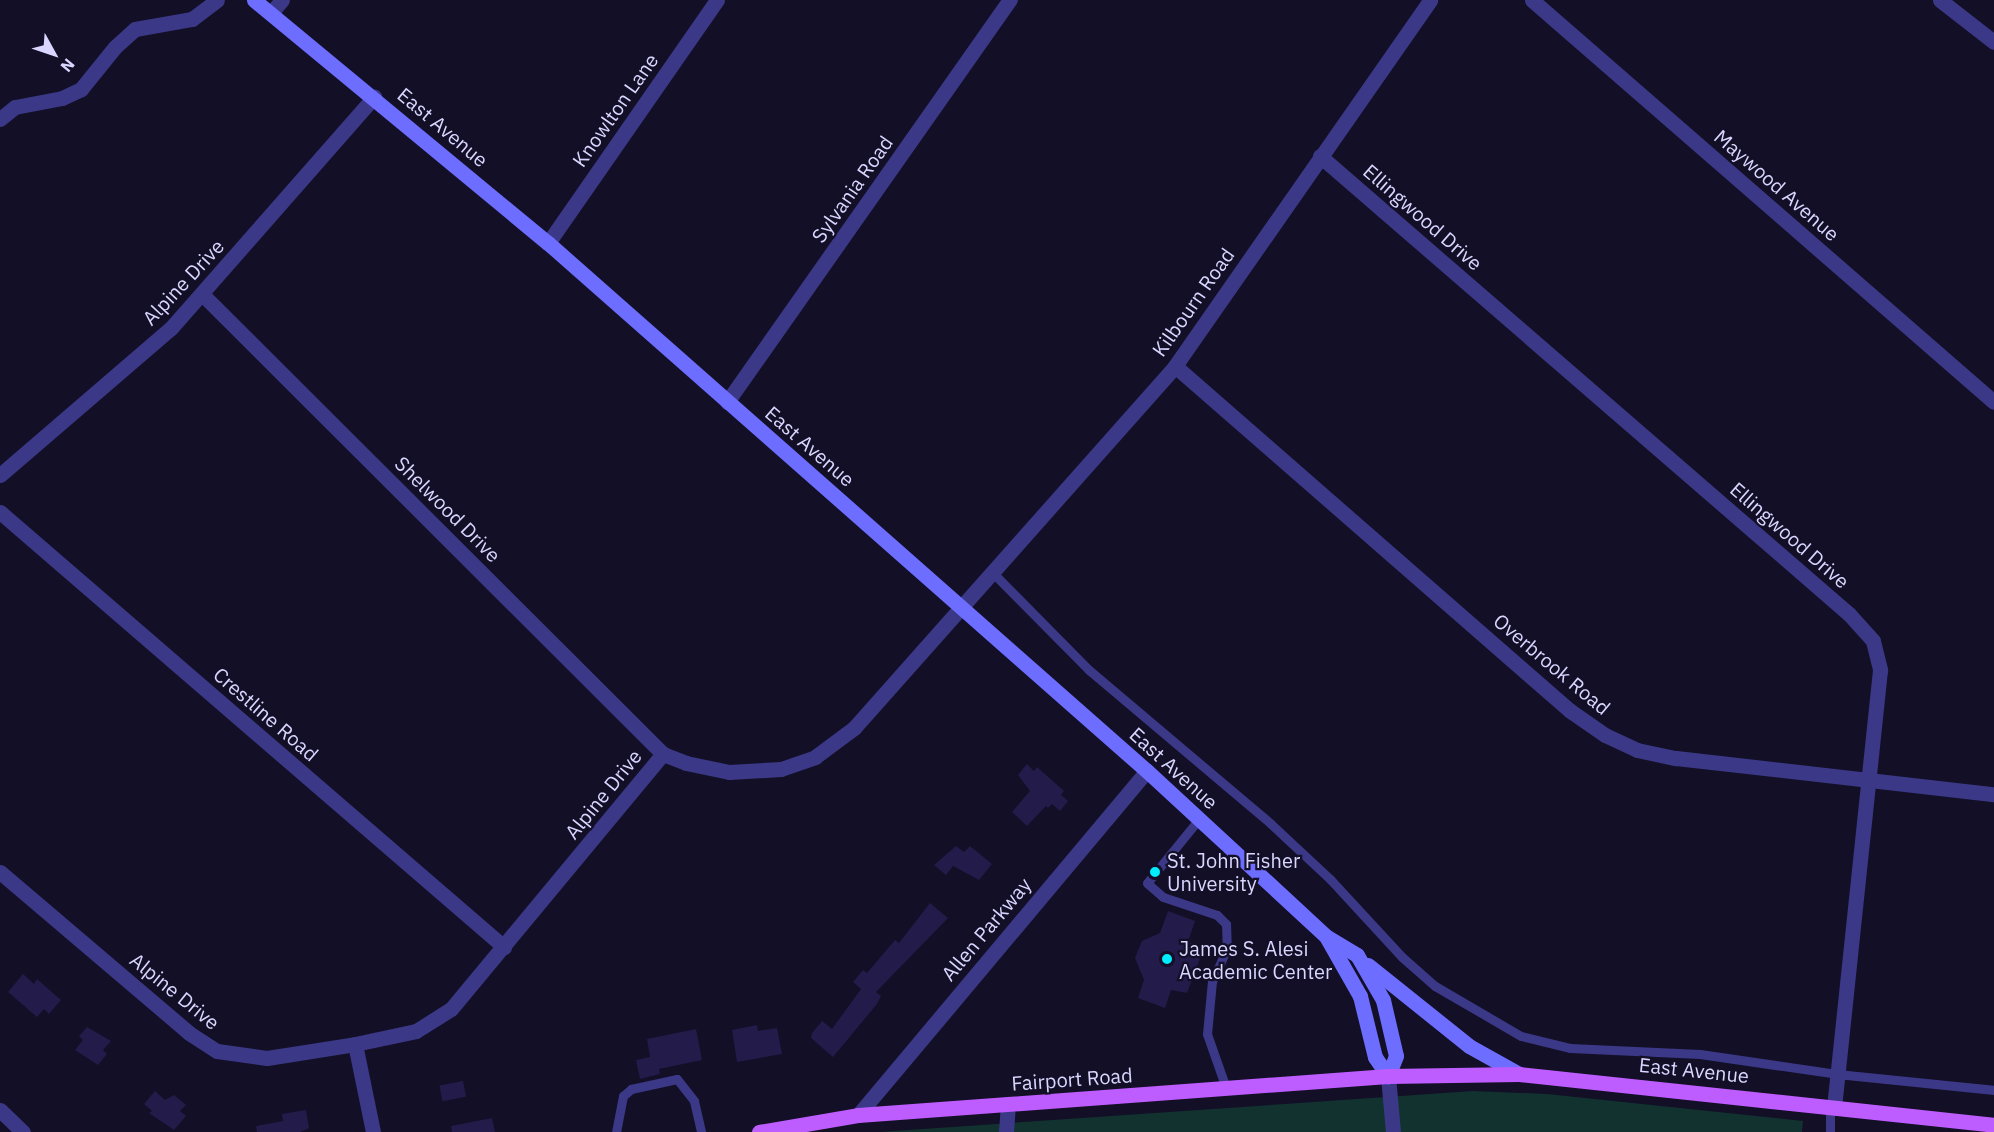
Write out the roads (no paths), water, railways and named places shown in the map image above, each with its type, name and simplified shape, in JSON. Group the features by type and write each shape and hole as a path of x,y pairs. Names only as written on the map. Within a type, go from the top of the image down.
{"main road":[{"name":"East Avenue","path":"254,0 548,243 962,606 1147,771 1327,937 1356,955 1383,1000 1396,1056 1388,1076"},
{"name":"East Avenue","path":"1327,937 1360,996 1375,1057 1388,1076"},
{"path":"1356,955 1469,1046 1519,1074"},
{"name":"East Avenue","path":"1388,1076 1519,1074 1994,1125"},
{"name":"Fairport Road","path":"759,1132 858,1114 1388,1076"}],"street":[{"path":"0,119 25,103 72,95 89,82 115,47 135,29 192,19 217,0"},
{"path":"271,13 282,0"},
{"name":"Knowlton Lane","path":"548,243 717,0"},
{"name":"Sylvania Road","path":"727,402 1010,0"},
{"name":"Kilbourn Road","path":"962,606 1175,366 1430,0"},
{"name":"Maywood Avenue","path":"1532,0 1994,402"},
{"path":"1940,0 1994,42"},
{"name":"Alpine Drive","path":"0,475 150,347 203,295 374,97"},
{"name":"Ellingwood Drive","path":"1320,156 1862,627 1873,640 1880,670 1838,1074 1832,1107"},
{"name":"Shelwood Drive","path":"203,295 663,754"},
{"name":"Overbrook Road","path":"1175,366 1569,710 1605,735 1655,755 1994,794"},
{"name":"Crestline Road","path":"0,512 504,947"},
{"name":"Alpine Drive","path":"0,872 189,1033 216,1051 267,1058 355,1044 431,1024 451,1009 663,754 686,763 748,772 781,769 815,757 854,728 962,606"},
{"name":"Allen Parkway","path":"858,1114 1147,771"},
{"path":"355,1044 373,1132"},
{"path":"1388,1076 1394,1132"},
{"path":"1006,1132 1008,1104"},
{"path":"0,1110 23,1132"}],"lane":[{"path":"992,572 1089,670 1271,824 1330,879 1402,957 1436,986 1521,1036 1570,1048 1700,1054 1838,1074 1994,1090"},
{"path":"1199,819 1147,883 1162,897 1217,915 1226,924 1227,948 1208,1002 1207,1034 1226,1088"},
{"path":"615,1132 623,1096 631,1089 677,1079 694,1101 700,1132"},
{"path":"1830,1132 1832,1107"}],"place":[{"name":"St. John Fisher University","path":"1155,872"},
{"name":"James S. Alesi Academic Center","path":"1167,959"}]}
